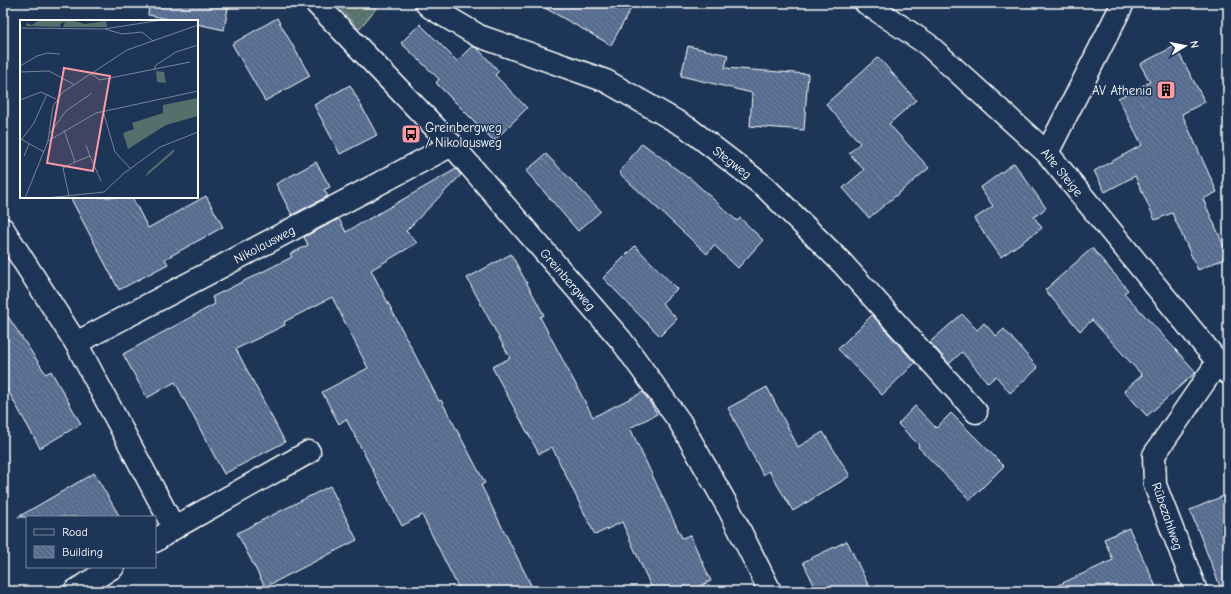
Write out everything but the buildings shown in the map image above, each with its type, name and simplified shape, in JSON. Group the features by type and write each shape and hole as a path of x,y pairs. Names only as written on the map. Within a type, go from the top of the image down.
{"street":[{"name":"Greinbergweg","path":"316,3 452,145 621,340 680,422 729,509 770,591"},
{"name":"Stegweg","path":"426,3 430,7 479,36 606,81 688,128 765,187 842,263 976,412"},
{"name":"Alte Steige","path":"866,3 927,44 1047,153 1223,367"},
{"path":"1047,153 1123,3"},
{"name":"Nikolausweg","path":"76,343 452,145"},
{"path":"3,229 76,343 174,528"},
{"name":"Rübezahlweg","path":"1196,591 1154,485 1154,455 1223,367"},
{"path":"156,539 309,452"},
{"path":"75,591 111,568"}],"green space":[{"path":"336,3 381,3 359,29"}],"place":[{"name":"AV Athenia","path":"1166,90"},
{"name":"Greinbergweg / Nikolausweg","path":"411,134"}]}
